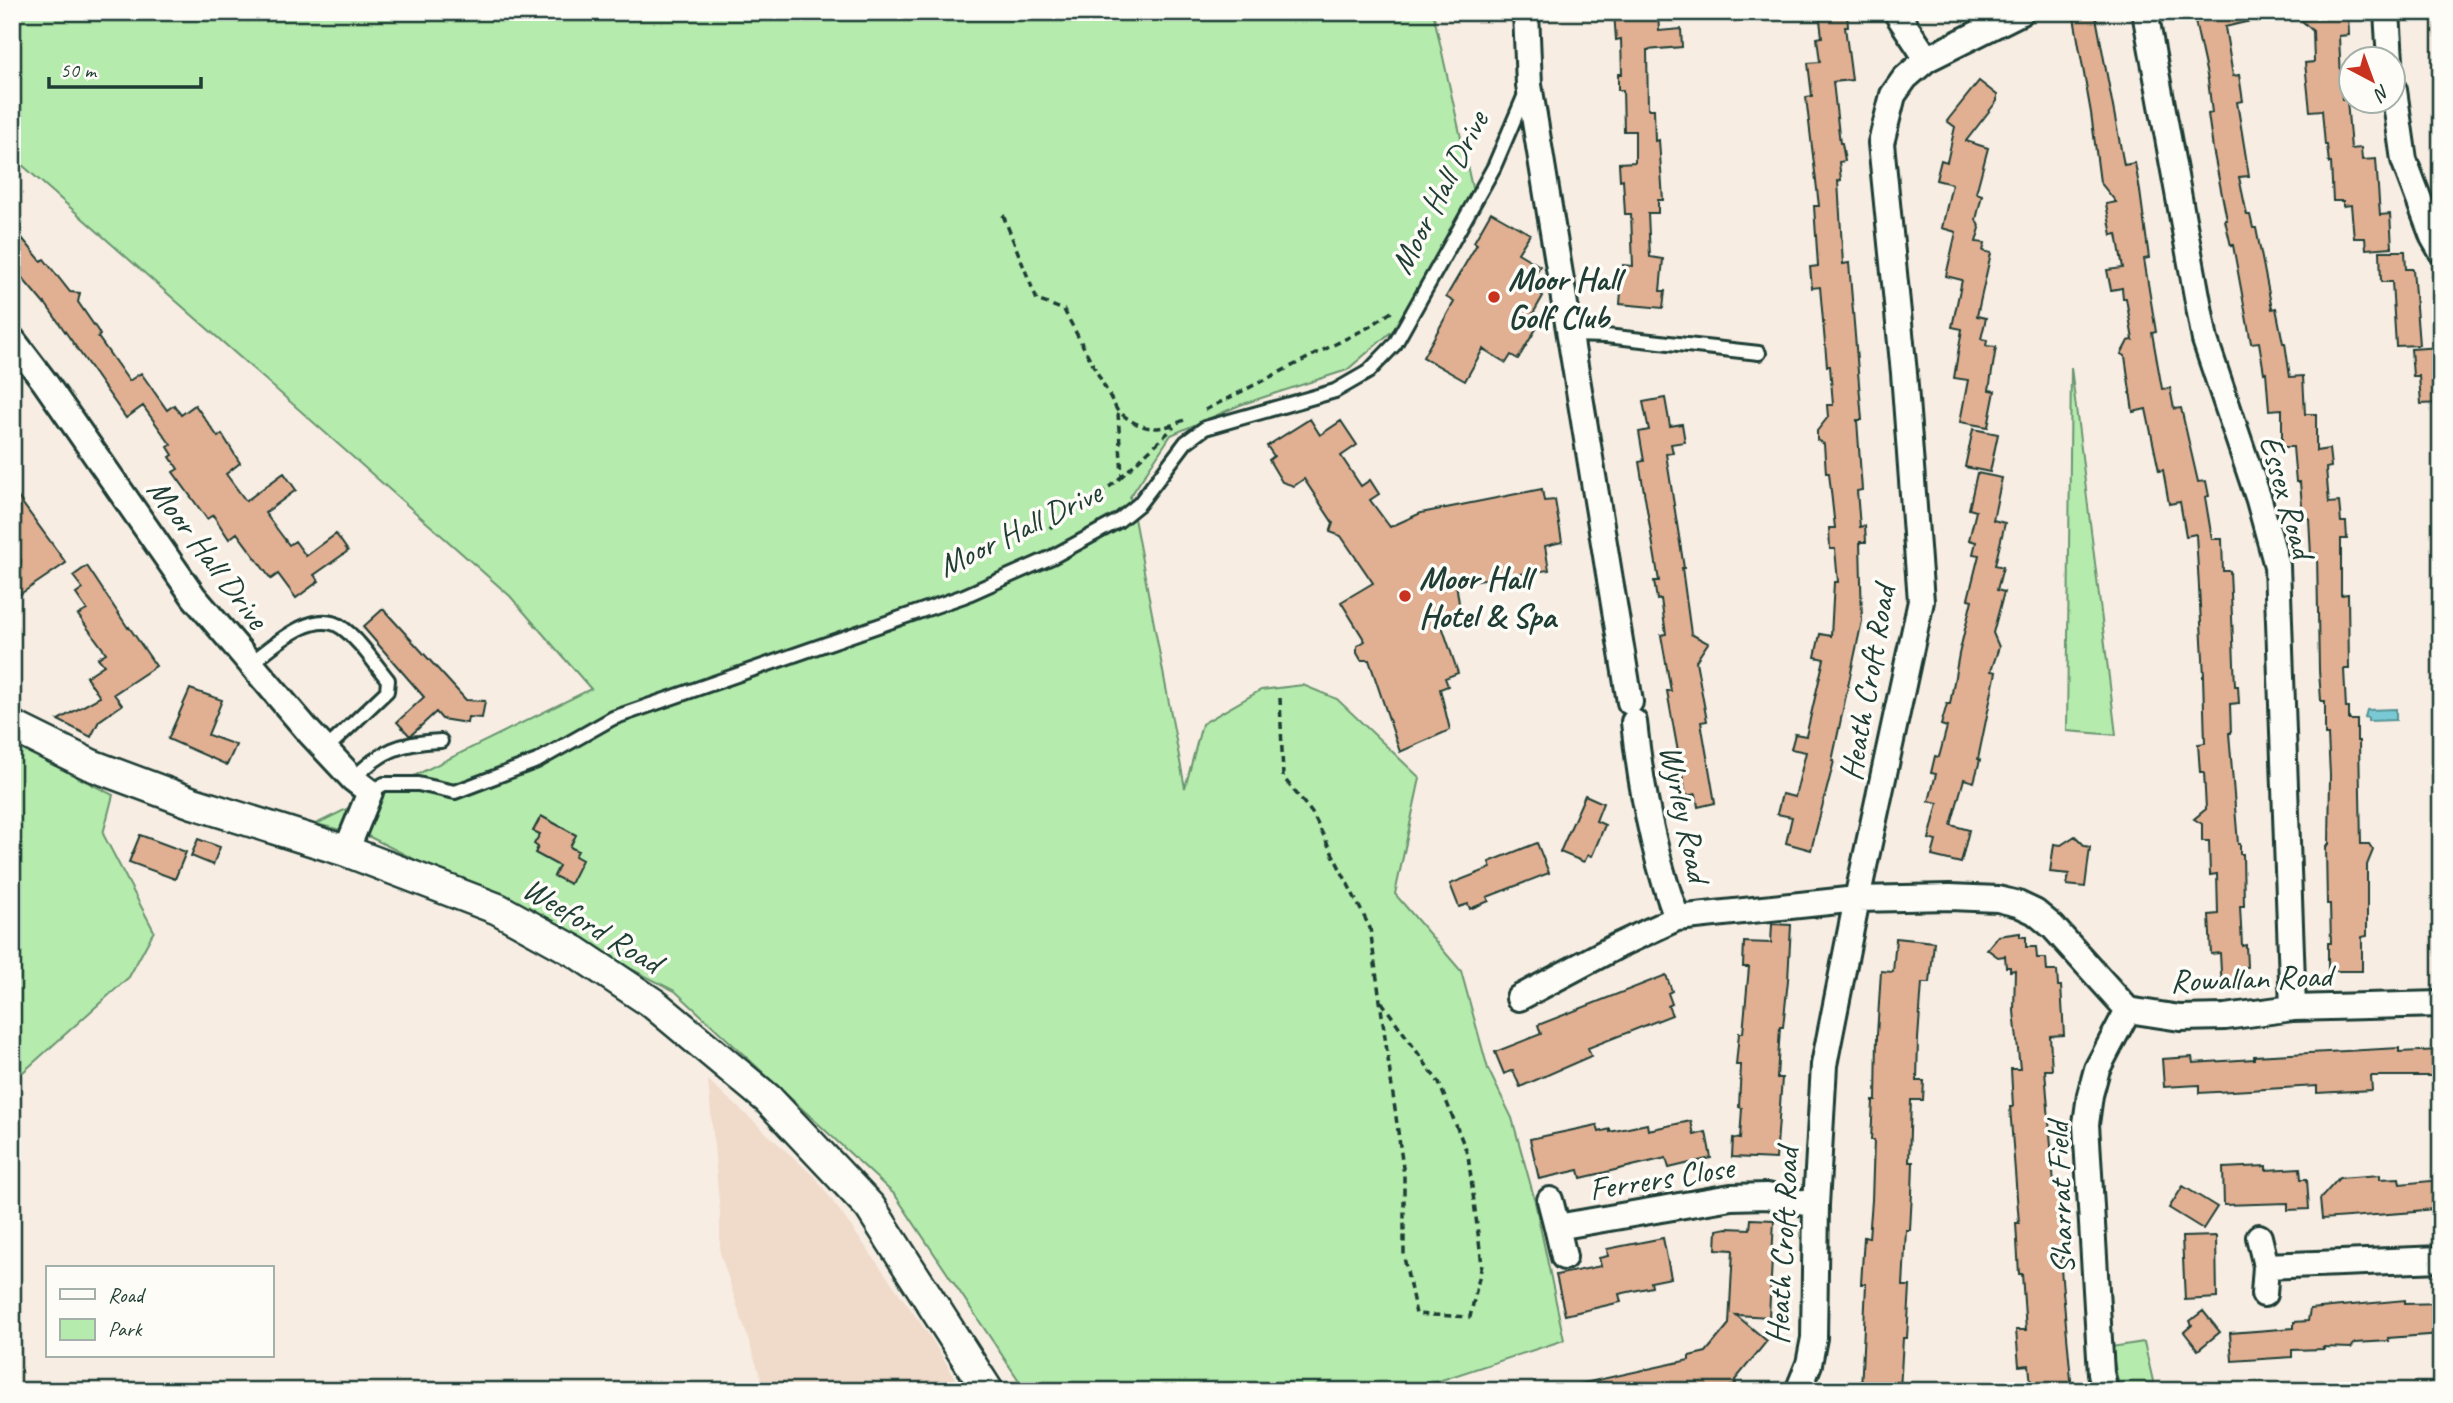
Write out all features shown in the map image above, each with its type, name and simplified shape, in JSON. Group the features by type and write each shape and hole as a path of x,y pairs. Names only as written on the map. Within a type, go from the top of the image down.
{"street":[{"name":"Moor Hall Drive","path":"1525,12 1529,85"},
{"path":"1896,12 1927,59"},
{"name":"Heath Croft Road","path":"1799,1390 1814,1338 1816,1205 1824,1065 1921,601 1904,373 1881,144 1893,95 1905,78 1927,59 2021,12"},
{"name":"Essex Road","path":"2145,12 2205,340 2259,500 2277,566 2293,1008"},
{"path":"2387,12 2389,46"},
{"name":"Wyrley Road","path":"1529,85 1650,831 1662,880 1676,918"},
{"path":"2397,116 2404,160 2433,237 2441,251"},
{"name":"Moor Hall Drive","path":"12,340 44,381 194,597 325,750 361,786"},
{"name":"Weeford Road","path":"12,726 90,765 193,803 346,851 498,909 576,952 654,1004 768,1099 870,1207 988,1391"},
{"path":"346,851 361,786"},
{"name":"Rowallan Road","path":"1676,918 1857,899 1998,899 2035,912 2053,927 2128,1010 2180,1018 2225,1017 2293,1008 2441,1004"},
{"path":"1519,998 1676,918"},
{"name":"Sharrat Field","path":"2105,1391 2101,1373 2086,1124 2097,1069 2128,1010"},
{"name":"Ferrers Close","path":"1557,1227 1731,1196 1767,1196 1816,1205"},
{"name":"Ferrers Close","path":"1550,1200 1564,1257"},
{"path":"2259,1237 2266,1266 2264,1294"},
{"path":"2266,1266 2441,1259"}],"lane":[{"name":"Moor Hall Drive","path":"361,786 418,784 455,792 537,761 613,718 964,596 1052,557 1118,521 1139,504 1186,442 1205,428 1335,391 1368,372 1395,344 1415,309 1494,167 1529,85"},
{"path":"1570,335 1606,336 1759,353"},
{"path":"251,663 300,628 325,622 334,623 350,635 388,680 387,691 325,750"},
{"path":"361,786 369,762 390,749 424,741 441,741"}],"path":[{"path":"1003,215 1037,300 1064,310 1117,411 1141,427 1158,429 1188,418"},
{"path":"1200,412 1369,327 1394,311 1403,307 1415,309"},
{"path":"1117,411 1122,476"},
{"path":"1050,528 1063,513 1108,490 1176,424"},
{"path":"1280,698 1283,777 1312,813 1370,928 1404,1175 1404,1257 1416,1314 1470,1317 1482,1265 1468,1155 1439,1083 1381,1001"}],"shaded area":[{"path":"708,1080 816,1178 930,1336 963,1391 765,1391 720,1253 720,1213"}],"green space":[{"path":"12,12 1433,12 1473,192 1398,326 1347,370 1240,405 1171,435 1130,497 1185,788 1202,724 1261,690 1303,685 1337,699 1420,778 1395,894 1461,971 1488,1069 1512,1118 1534,1197 1564,1340 1408,1391 1026,1391 895,1195 675,991 370,837 316,824 591,689 510,596 12,156"},
{"path":"2071,367 2116,735 2067,731"},
{"path":"12,744 113,795 103,834 154,931 129,977 12,1082"},
{"path":"2144,1342 2155,1390 2185,1386 2186,1391 2120,1391 2111,1347"}],"water":[{"path":"2396,709 2396,720 2368,721 2365,717 2367,710"}],"building":[{"path":"1614,12 1658,12 1659,31 1681,29 1682,47 1647,50 1648,109 1654,109 1655,141 1659,140 1663,200 1658,200 1658,213 1648,213 1650,257 1663,259 1660,291 1665,291 1663,308 1620,304 1623,265 1633,266 1631,214 1625,214 1623,179 1620,180 1619,163 1635,162 1635,131 1624,131 1623,90 1618,90 1618,74 1622,74 1621,39 1616,40"},
{"path":"1819,12 1847,12 1848,27 1845,27 1852,80 1833,82 1840,143 1845,161 1839,162 1841,180 1838,181 1843,264 1849,263 1862,420 1857,420 1862,490 1857,491 1860,527 1865,526 1866,542 1860,542 1862,621 1834,761 1811,850 1786,843 1792,817 1777,814 1782,794 1795,797 1806,752 1791,749 1795,734 1806,736 1824,659 1815,657 1820,634 1831,636 1834,582 1838,582 1835,549 1830,549 1829,528 1835,528 1829,473 1826,473 1824,444 1817,440 1817,431 1828,417 1827,405 1833,405 1830,366 1827,366 1820,287 1812,288 1810,267 1818,266 1814,206 1819,206 1806,97 1812,96 1808,63 1820,62 1817,38 1822,37"},
{"path":"2073,12 2095,12 2124,165 2135,163 2140,191 2149,258 2144,259 2156,332 2152,333 2162,389 2170,388 2174,409 2181,408 2198,482 2206,481 2209,496 2205,497 2212,539 2222,539 2223,571 2230,571 2235,686 2238,686 2239,703 2230,704 2229,733 2238,844 2240,854 2243,854 2244,906 2240,906 2242,946 2246,945 2247,967 2241,968 2242,990 2222,991 2220,953 2211,954 2209,915 2218,914 2217,874 2210,875 2209,841 2202,841 2202,824 2194,819 2206,809 2204,772 2200,772 2198,744 2205,743 2196,534 2186,536 2180,502 2169,504 2163,470 2159,471 2146,409 2133,412 2125,356 2121,354 2128,341 2133,340 2126,298 2123,298 2122,288 2111,290 2107,270 2123,268 2117,234 2112,235 2106,204 2116,202 2100,182"},
{"path":"2193,12 2259,12 2259,19 2225,27 2233,76 2239,75 2243,101 2237,102 2249,176 2239,177 2247,215 2250,215 2253,228 2256,228 2272,309 2276,308 2285,343 2290,377 2303,376 2305,414 2316,414 2316,451 2329,449 2331,467 2326,468 2329,503 2339,502 2341,522 2346,522 2347,539 2341,539 2341,595 2348,594 2349,669 2344,669 2346,708 2349,708 2349,720 2357,720 2361,844 2369,844 2373,850 2367,865 2367,936 2362,937 2362,971 2328,971 2328,943 2331,943 2326,846 2329,845 2330,775 2328,735 2325,735 2325,701 2321,701 2319,670 2317,554 2311,555 2309,518 2303,518 2293,447 2282,447 2282,409 2269,410 2266,372 2264,373 2259,342 2251,343 2233,245 2231,246 2225,220 2208,114 2212,113 2208,80"},
{"path":"2320,12 2348,12 2349,35 2339,36 2338,46 2338,116 2348,116 2351,149 2361,148 2362,160 2376,159 2380,215 2390,214 2392,247 2366,249 2365,238 2354,238 2351,205 2343,206 2343,201 2333,201 2331,163 2325,145 2322,110 2310,111 2305,63 2314,62 2313,31 2301,20 2320,17"},
{"path":"1979,81 1997,95 1997,101 1966,141 1988,148 1976,193 1982,195 1976,220 1980,228 1976,242 1985,243 1983,251 1991,253 1977,316 1986,318 1981,339 1987,340 1986,346 1996,347 1989,390 1995,391 1988,427 1960,422 1968,380 1954,378 1962,329 1952,327 1962,280 1946,276 1956,232 1942,228 1952,184 1936,180 1941,160 1947,162 1955,127 1947,121"},
{"name":"Moor Hall Golf Club","path":"1491,212 1530,234 1518,253 1540,266 1534,276 1541,280 1535,291 1543,296 1527,324 1536,329 1518,359 1511,355 1506,363 1483,349 1465,381 1423,357 1454,302 1446,297 1477,244 1474,242"},
{"path":"12,226 41,261 44,259 70,292 80,293 78,302 98,331 98,337 129,381 141,373 167,410 174,405 181,415 195,405 218,437 222,434 240,463 226,474 246,501 284,473 296,490 265,513 289,545 295,541 306,556 336,534 348,551 314,575 319,581 296,598 278,574 271,579 237,533 229,539 213,515 207,519 173,472 178,469 170,457 173,455 168,447 171,445 143,406 126,418 45,303 12,266"},
{"path":"2380,251 2405,251 2406,269 2413,269 2419,345 2396,346 2392,282 2381,282"},
{"path":"2441,347 2441,403 2421,404 2419,376 2413,376 2411,349"},
{"path":"1665,398 1670,426 1682,424 1685,442 1671,444 1673,453 1666,454 1684,568 1691,634 1708,643 1696,661 1707,721 1701,722 1715,803 1698,807 1696,794 1686,796 1667,691 1671,691 1661,635 1666,634 1661,599 1657,600 1654,581 1659,581 1639,462 1644,461 1639,432 1649,430 1643,402"},
{"name":"Moor Hall Hotel & Spa","path":"1310,419 1320,435 1341,421 1357,445 1341,456 1361,486 1370,480 1379,494 1370,500 1390,527 1421,513 1542,489 1544,501 1555,500 1562,542 1545,546 1549,570 1456,583 1461,616 1442,626 1458,673 1445,678 1448,686 1440,689 1450,730 1400,752 1369,660 1361,660 1357,653 1357,646 1365,641 1341,602 1373,583 1341,536 1330,532 1333,523 1304,479 1294,486 1282,482 1269,460 1274,456 1267,446"},
{"path":"1973,429 1998,434 1990,472 1965,467"},
{"path":"1977,473 2002,478 1993,520 2005,523 1995,565 2003,567 1997,590 2004,592 1993,633 1999,647 1991,671 1996,672 1978,759 1980,760 1974,782 1964,779 1951,825 1969,830 1961,863 1932,856 1936,841 1929,839 1938,803 1929,801 1936,774 1931,773 1935,756 1939,757 1947,727 1941,725 1947,704 1950,704 1972,600 1968,599 1979,555 1973,554 1976,542 1969,540 1976,511 1969,509"},
{"path":"12,489 66,563 16,597 21,560 12,547"},
{"path":"87,566 156,666 114,694 122,705 99,721 91,737 58,720 100,697 86,677 104,665 98,658 106,653 78,615 87,610 76,594 83,589 73,576"},
{"path":"383,609 466,700 485,701 482,718 468,717 467,723 442,719 436,712 410,736 397,722 424,697 363,627"},
{"path":"190,689 222,700 208,735 236,745 227,765 168,739"},
{"path":"1585,795 1603,803 1596,821 1605,825 1592,856 1588,855 1584,862 1560,852"},
{"path":"541,816 576,835 570,847 578,851 575,856 582,860 570,884 554,876 559,866 535,853 538,847 534,844 540,834 533,831"},
{"path":"140,835 186,852 175,879 129,862"},
{"path":"2075,836 2085,846 2090,847 2085,887 2067,885 2069,874 2050,872 2054,844 2061,845"},
{"path":"198,839 220,847 213,865 191,856"},
{"path":"1537,843 1549,873 1487,897 1489,901 1470,909 1468,904 1459,907 1450,884 1491,868 1489,862"},
{"path":"1772,924 1791,925 1783,1027 1780,1027 1777,1078 1782,1078 1776,1159 1732,1157 1733,1138 1740,1139 1742,1108 1739,1107 1741,1065 1736,1065 1739,1033 1743,1033 1749,967 1743,967 1744,942 1771,943"},
{"path":"2020,933 2020,937 2026,937 2026,947 2036,947 2037,958 2046,958 2047,971 2057,971 2058,986 2061,986 2064,1035 2050,1036 2052,1070 2045,1070 2054,1184 2057,1183 2061,1220 2063,1258 2060,1258 2072,1391 2053,1391 2052,1383 2031,1385 2029,1365 2019,1366 2016,1330 2026,1330 2022,1274 2019,1274 2016,1223 2019,1223 2010,1107 2013,1107 2011,1069 2020,1069 2014,1011 2015,970 2010,971 2010,967 2006,967 2005,956 1998,957 1987,949 1998,936"},
{"path":"1896,938 1934,942 1930,983 1922,983 1918,1039 1917,1081 1924,1081 1923,1100 1911,1100 1909,1162 1913,1162 1912,1193 1910,1230 1906,1230 1903,1286 1910,1286 1907,1338 1903,1338 1900,1391 1861,1391 1866,1284 1861,1284 1864,1237 1869,1238 1872,1200 1874,1140 1871,1140 1873,1101 1876,1101 1881,971 1893,972"},
{"path":"1666,975 1672,991 1668,993 1672,1004 1668,1006 1672,1015 1588,1048 1591,1056 1520,1087 1513,1070 1504,1074 1495,1052 1541,1034 1538,1025"},
{"path":"2399,1048 2399,1052 2441,1050 2441,1076 2371,1076 2372,1090 2317,1093 2317,1086 2199,1093 2199,1085 2164,1087 2162,1059 2192,1057 2193,1063 2254,1059 2254,1056"},
{"path":"1691,1121 1694,1135 1706,1132 1711,1158 1669,1168 1666,1158 1581,1178 1579,1170 1539,1179 1530,1139 1597,1125 1599,1132 1610,1129 1610,1132 1647,1124 1648,1130"},
{"path":"2266,1166 2266,1170 2300,1168 2301,1179 2307,1179 2309,1209 2288,1210 2288,1203 2224,1205 2223,1168"},
{"path":"2380,1175 2380,1179 2399,1178 2400,1184 2441,1180 2441,1208 2322,1219 2320,1199 2339,1178"},
{"path":"2183,1186 2217,1207 2203,1229 2169,1208"},
{"path":"1751,1219 1774,1220 1769,1317 1736,1315 1767,1341 1735,1380 1736,1385 1711,1391 1576,1391 1575,1385 1689,1360 1689,1356 1706,1352 1729,1324 1733,1250 1716,1249 1717,1230 1750,1229"},
{"path":"2216,1236 2217,1298 2185,1300 2182,1237"},
{"path":"1663,1238 1671,1278 1651,1282 1652,1287 1619,1294 1621,1302 1565,1315 1556,1275 1601,1266 1599,1258 1608,1256 1607,1249"},
{"path":"2405,1300 2405,1304 2441,1303 2441,1334 2355,1343 2351,1348 2292,1350 2292,1357 2232,1361 2230,1333 2294,1328 2294,1322 2308,1321 2310,1309"},
{"path":"2203,1311 2220,1332 2198,1350 2184,1332 2192,1325 2190,1321"}],"place":[{"name":"Moor Hall Golf Club","path":"1494,297"},
{"name":"Moor Hall Hotel & Spa","path":"1405,596"}]}
